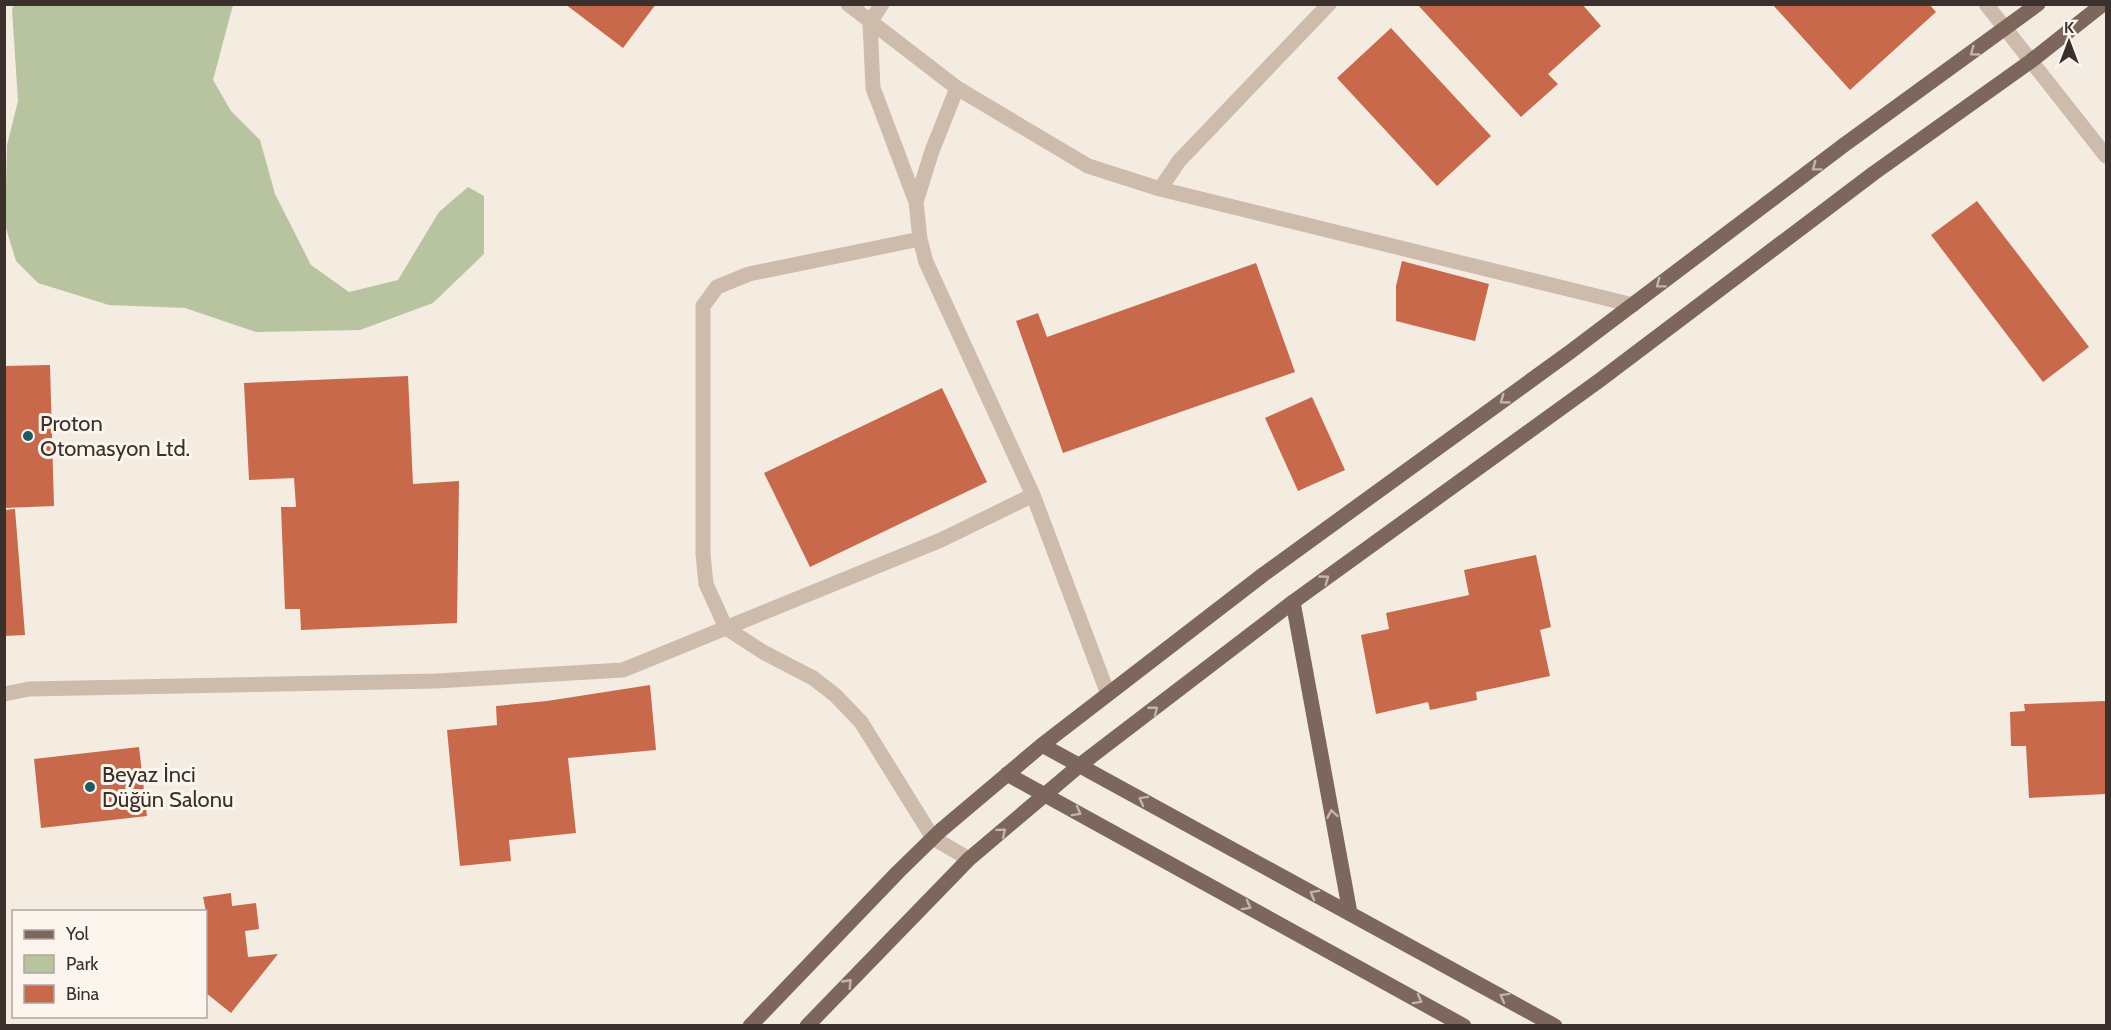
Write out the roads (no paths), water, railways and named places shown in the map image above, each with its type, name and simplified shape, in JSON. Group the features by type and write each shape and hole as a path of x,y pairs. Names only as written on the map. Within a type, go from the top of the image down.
{"main road":[{"path":"750,1026 933,838 1042,744 1264,574 1633,305 1844,145 2038,4"},
{"path":"807,1026 969,859 1080,765 1293,602 1600,380 1874,173 2031,61 2103,4"},
{"path":"1293,602 1350,913"},
{"path":"1042,744 1555,1026"},
{"path":"1007,774 1464,1026"}],"street":[{"path":"848,4 957,88 1088,166 1160,189 1633,305"},
{"path":"882,4 870,22 873,88 916,202 920,238 926,262 1033,495 1108,694"},
{"path":"1160,189 1179,160 1329,4"},
{"path":"1986,4 2106,156"},
{"path":"916,202 932,151 957,88"},
{"path":"920,238 749,274 717,287 703,306 703,554 706,584 726,628 763,652 813,678 835,695 861,722 933,838 969,859"},
{"path":"4,694 29,689 436,681 623,670 941,540 1033,495"}],"place":[{"name":"Proton Otomasyon Ltd.","path":"28,436"},
{"name":"Beyaz İnci Düğün Salonu","path":"90,787"}]}
